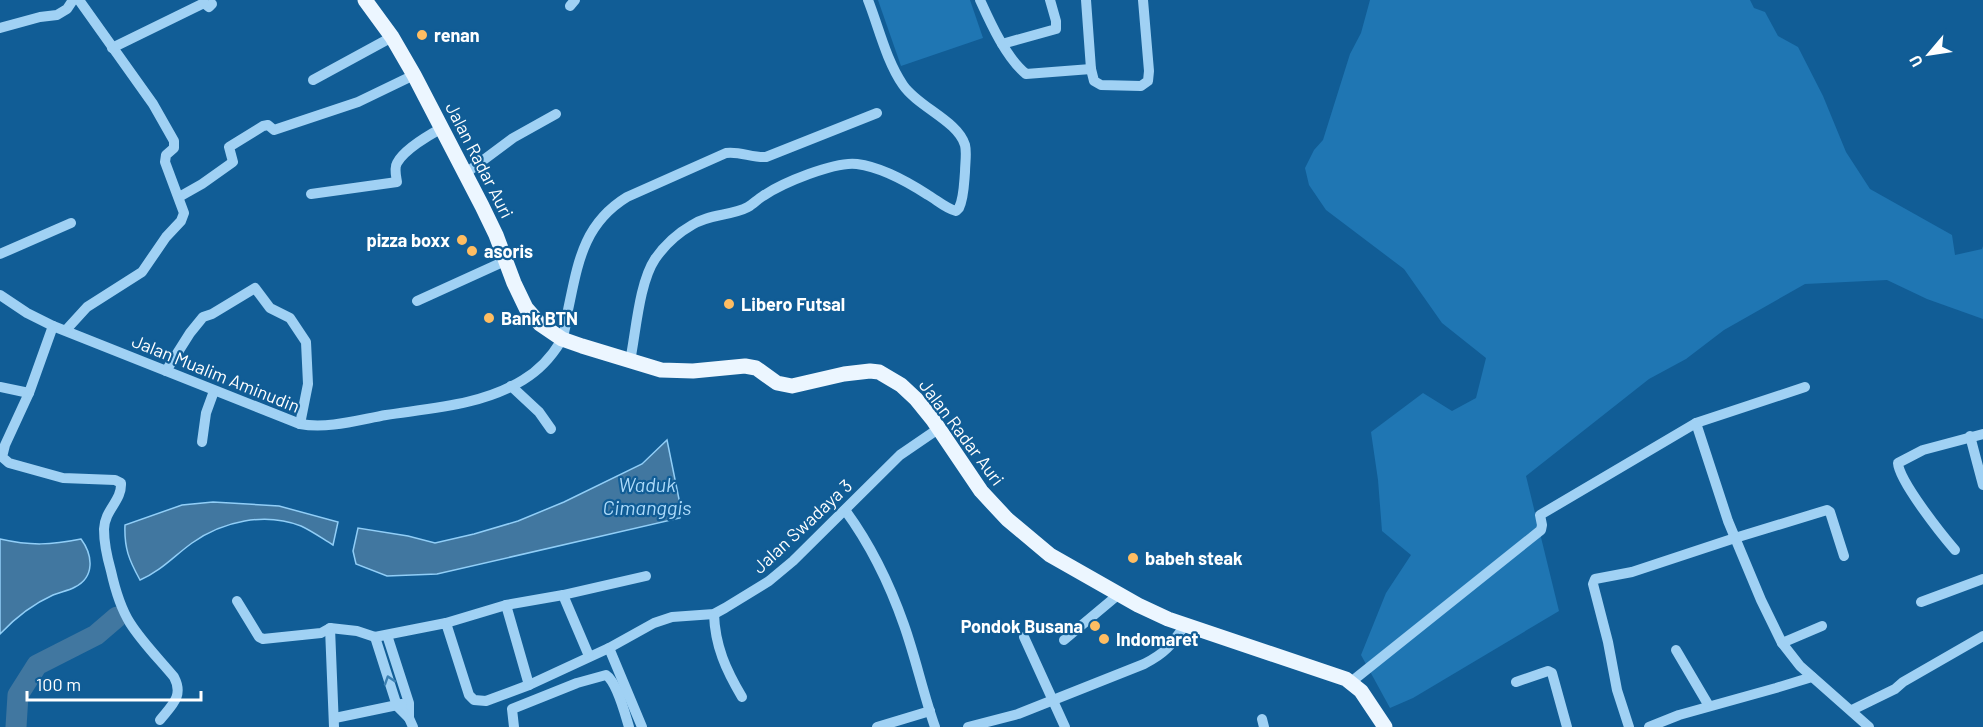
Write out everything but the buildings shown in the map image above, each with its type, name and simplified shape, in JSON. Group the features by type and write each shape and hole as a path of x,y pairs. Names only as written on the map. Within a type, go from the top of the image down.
{"main road":[{"name":"Jalan Radar Auri","path":"365,0 392,38 414,75 496,235 526,308 540,324 562,339 661,370 693,371 745,366 756,368 777,383 792,386 844,374 879,372 908,391 923,407 981,491 1001,514 1037,546 1148,610 1185,625 1337,675 1351,682 1361,691 1385,727"}],"street":[{"path":"0,28 40,17 57,15 67,9 73,0"},
{"path":"66,330 87,307 143,270 166,237 183,218 184,211 165,162 166,155 174,148 174,141 153,104 79,0"},
{"path":"630,361 645,284 654,261 668,244 693,224 748,207 763,195 800,178 846,164 873,168 926,193 948,208 956,211 960,208 966,154 962,138 956,129 926,108 903,86 868,0"},
{"path":"980,0 1002,44 1026,74 1091,69"},
{"path":"1002,44 1056,30 1050,0"},
{"path":"1086,0 1093,79 1098,84 1141,86 1146,84 1149,71 1143,0"},
{"path":"112,48 206,2"},
{"path":"313,80 392,38"},
{"path":"179,197 233,162 229,147 263,126 268,125 274,130 358,102 414,75"},
{"path":"562,339 580,257 592,229 617,203 726,153 736,152 766,157 877,112"},
{"path":"466,173 513,138 556,114"},
{"path":"311,194 397,182 396,165 398,161 417,142 442,128"},
{"path":"0,254 71,223"},
{"path":"417,301 505,261"},
{"path":"166,371 203,317 255,288 270,308 290,318 306,342 308,384 300,424"},
{"name":"Jalan Mualim Aminudin","path":"0,295 27,313 53,326 300,424 316,426 461,403 487,396 522,381 538,368 562,339"},
{"path":"53,326 2,453 4,461 63,478 115,480 122,484 120,496 110,510 104,529 107,557 121,605 130,623 174,677 178,686 178,695 160,720"},
{"path":"511,386 539,412 551,429"},
{"path":"0,387 28,393"},
{"path":"1351,682 1541,530 1540,515 1696,423 1805,387"},
{"path":"202,442 206,413 214,391"},
{"path":"1696,423 1735,538 1782,643 1812,677 1869,727"},
{"name":"Jalan Swadaya 3","path":"447,623 471,698 479,702 529,685 609,648 650,625 672,617 714,614 769,581 793,561 900,455 939,429"},
{"path":"1956,550 1925,511 1899,470 1898,464 1923,450 1983,434"},
{"path":"1970,436 1983,486"},
{"path":"845,510 859,530 891,592 904,625 935,727"},
{"path":"1629,727 1617,690 1608,642 1593,584 1595,579 1632,572 1827,510 1830,512 1844,556"},
{"path":"237,601 259,637 263,639 321,633 330,628 381,636 447,623 506,605 646,576"},
{"path":"1921,602 1983,579"},
{"path":"1064,640 1119,594"},
{"path":"563,595 589,656"},
{"path":"506,605 529,685"},
{"path":"714,614 714,629 719,650 742,697"},
{"path":"968,727 1018,714 1158,657 1170,647 1185,625"},
{"path":"1782,643 1822,626"},
{"path":"330,628 334,723 403,704"},
{"path":"381,636 411,722"},
{"path":"1852,711 1895,689 1903,682 1983,636"},
{"path":"1024,637 1065,727"},
{"path":"609,648 640,726"},
{"path":"1676,650 1709,706"},
{"path":"1516,682 1548,671 1552,673 1567,727"},
{"path":"514,727 512,709 606,675 610,677 614,685 629,727"},
{"path":"1649,727 1679,715 1812,677"},
{"path":"877,727 930,711"}],"shaded area":[{"path":"878,0 970,0 983,38 901,66"},
{"path":"1370,0 1750,0 1754,8 1765,12 1778,36 1798,47 1823,96 1846,152 1870,189 1952,235 1955,255 1982,249 1983,246 1983,319 1927,299 1887,280 1805,284 1724,330 1686,359 1649,379 1526,476 1559,611 1413,698 1390,708 1361,655 1386,593 1411,555 1382,531 1371,432 1423,393 1452,411 1476,398 1486,358 1442,323 1404,269 1326,210 1309,185 1305,168 1314,150 1323,140 1350,54 1361,33"}],"water":[{"name":"Waduk Cimanggis","path":"667,440 681,509 680,518 437,574 387,576 356,564 353,551 358,528 435,543 474,534 518,521 564,502 642,464"},
{"path":"213,502 279,506 338,522 333,545 301,526 287,522 259,519 245,521 204,535 161,568 140,580 128,554 125,525 182,505"},
{"path":"0,539 41,544 81,539 88,552 90,565 86,578 81,583 38,603 0,634"}],"waterway":[{"path":"16,727 18,695 37,665 96,635 117,617"}],"place":[{"name":"renan","path":"422,35"},
{"name":"pizza boxx","path":"462,240"},
{"name":"asoris","path":"472,251"},
{"name":"Libero Futsal","path":"729,304"},
{"name":"Bank BTN","path":"489,318"},
{"name":"babeh steak","path":"1133,558"},
{"name":"Pondok Busana","path":"1095,626"},
{"name":"Indomaret","path":"1104,639"}]}
